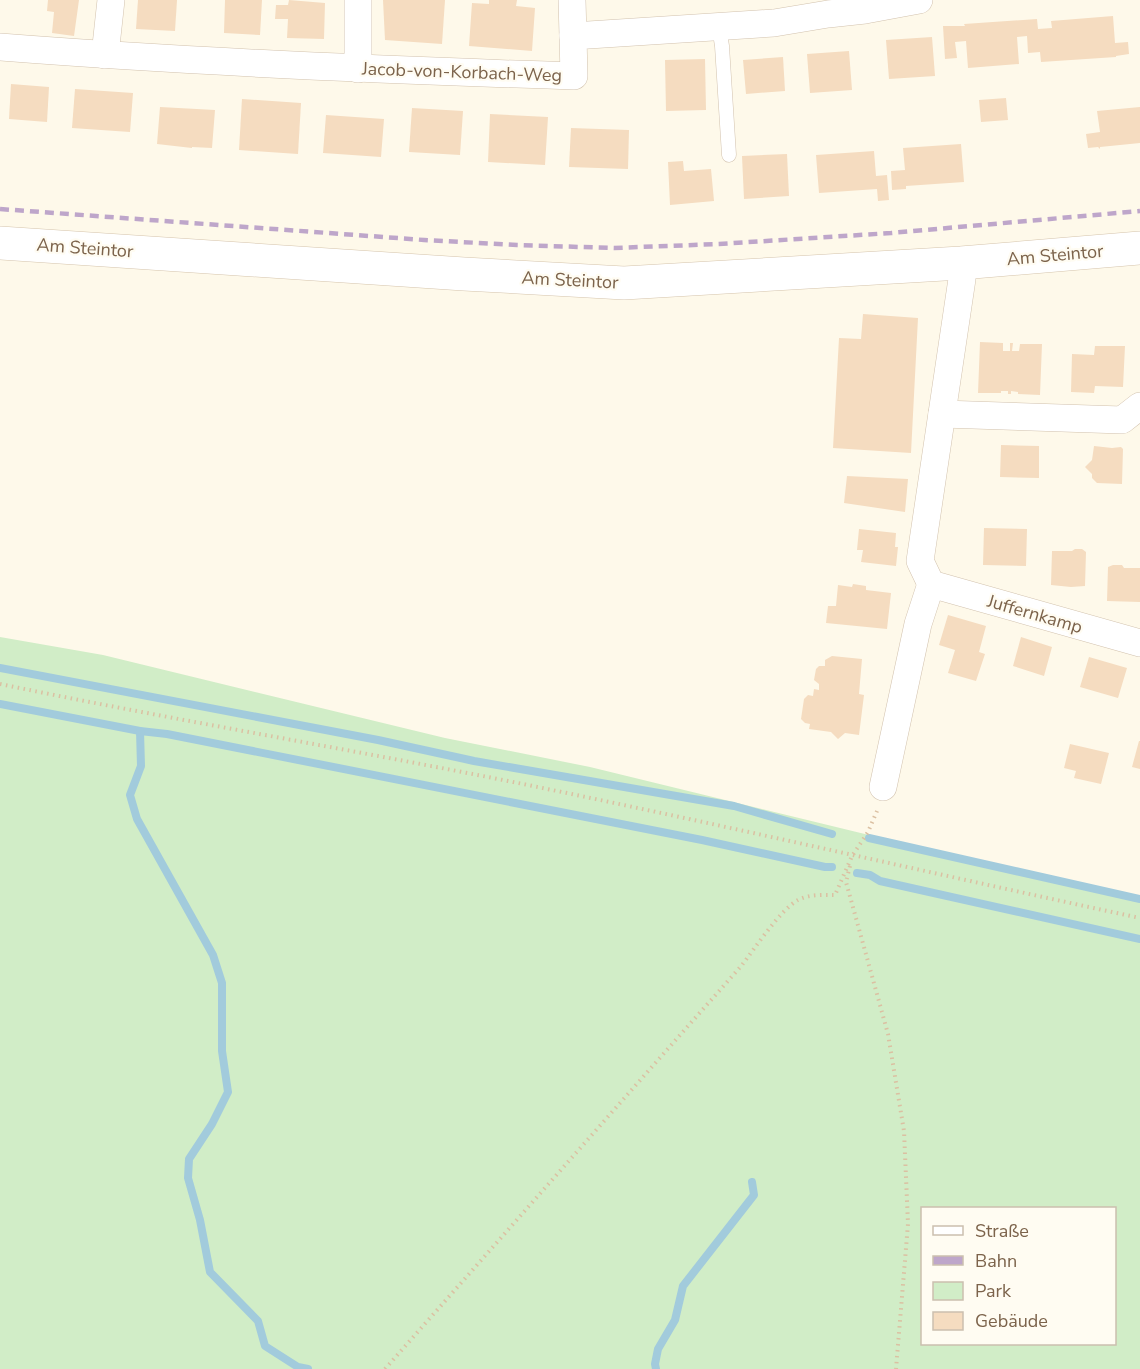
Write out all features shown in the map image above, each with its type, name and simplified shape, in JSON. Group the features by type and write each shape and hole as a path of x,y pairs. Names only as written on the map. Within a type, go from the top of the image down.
{"street":[{"path":"105,55 111,0"},
{"path":"358,0 358,69"},
{"path":"572,0 573,36 774,23 919,0"},
{"name":"Jacob-von-Korbach-Weg","path":"0,47 358,69 574,76 573,36"},
{"name":"Am Steintor","path":"0,243 624,283 961,263 1140,248"},
{"path":"883,787 918,624 931,584 920,561 962,279 961,263"},
{"path":"942,414 1122,420 1140,406"},
{"name":"Juffernkamp","path":"931,584 1140,644"}],"lane":[{"path":"719,27 729,155"}],"path":[{"path":"0,684 519,783 1140,918"},
{"path":"385,1369 742,965 781,915 797,900 812,895 835,895 852,856 876,815 883,787"},
{"path":"852,856 846,882 888,1034 904,1131 908,1224 896,1369"}],"green space":[{"path":"0,637 103,655 445,738 590,767 1140,901 1140,1369 0,1369"}],"building":[{"path":"48,0 79,0 74,36 52,33 54,12 47,11"},
{"path":"138,0 177,0 175,31 136,29"},
{"path":"225,0 262,0 260,35 224,33"},
{"path":"289,0 325,3 324,39 287,38 288,19 275,19 276,5 288,5"},
{"path":"383,0 445,0 442,44 385,40"},
{"path":"489,0 517,0 516,6 535,8 532,51 469,46 472,3 489,4"},
{"path":"1113,16 1115,43 1128,42 1129,54 1116,57 1041,62 1040,52 1028,53 1027,36 1017,37 1019,64 968,68 966,41 955,42 957,58 945,59 943,26 1037,19 1038,29 1052,28 1051,21"},
{"path":"932,37 935,76 889,79 886,40"},
{"path":"849,51 852,90 810,93 807,54"},
{"path":"783,57 785,91 746,94 743,60"},
{"path":"705,59 706,110 666,111 665,60"},
{"path":"11,84 49,87 47,122 9,119"},
{"path":"75,89 133,93 130,132 72,128"},
{"path":"1006,98 1008,120 981,122 979,100"},
{"path":"242,99 301,103 298,154 239,150"},
{"path":"160,107 215,110 212,148 157,144"},
{"path":"1140,107 1140,143 1100,147 1100,149 1098,147 1088,148 1086,134 1100,132 1097,111"},
{"path":"412,108 463,111 460,155 409,152"},
{"path":"490,114 548,117 545,165 488,162"},
{"path":"326,115 384,119 381,157 323,153"},
{"path":"571,128 629,130 628,169 569,167"},
{"path":"961,144 964,182 906,186 906,189 892,190 891,171 905,170 903,148"},
{"path":"874,151 876,176 887,175 889,200 878,201 877,189 819,193 816,155"},
{"path":"787,154 789,196 744,199 742,156"},
{"path":"683,161 684,171 711,169 714,201 670,205 668,162"},
{"path":"863,314 918,318 911,453 833,448 839,338 861,339"},
{"path":"980,342 1003,343 1003,351 1010,351 1010,343 1013,343 1012,351 1019,351 1020,344 1042,344 1040,395 1018,394 1018,392 1011,391 1011,394 1008,394 1008,391 978,393"},
{"path":"1095,346 1125,346 1123,387 1095,386 1094,393 1071,392 1072,354 1094,355"},
{"path":"1001,445 1039,446 1039,478 1000,477"},
{"path":"1094,446 1123,449 1122,484 1097,483 1092,478 1092,474 1085,467 1092,460"},
{"path":"847,476 908,479 905,512 844,503"},
{"path":"984,528 1027,529 1026,566 983,565"},
{"path":"859,529 896,533 895,547 898,547 896,566 861,562 863,550 857,550"},
{"path":"1082,549 1086,552 1085,586 1051,585 1052,551"},
{"path":"1113,565 1140,568 1140,602 1107,601 1108,567"},
{"path":"853,584 866,586 866,590 891,593 887,629 826,623 828,606 836,606 838,585 852,587"},
{"path":"948,615 986,626 979,652 985,654 976,681 948,673 955,650 939,645"},
{"path":"1021,637 1052,647 1044,676 1013,666"},
{"path":"832,656 862,659 859,694 864,695 859,735 845,733 838,739 831,732 809,729 810,724 801,719 804,699 808,695 813,696 814,689 819,690 819,684 814,680 816,669 819,666 825,666 825,660"},
{"path":"1089,657 1127,668 1118,698 1080,687"},
{"path":"1140,741 1140,769 1132,767"},
{"path":"1070,744 1109,753 1101,784 1074,778 1076,771 1064,768"}],"waterway":[{"path":"0,668 378,740 474,761 734,806 832,834"},
{"path":"0,704 140,731 167,734 832,867"},
{"path":"140,731 141,766 130,795 137,819 213,955 222,983 222,1051 228,1092 212,1124 189,1159 188,1178 200,1220 210,1272 258,1321 265,1346 298,1367 308,1369"},
{"path":"869,838 1140,899"},
{"path":"857,873 870,875 880,881 1140,939"},
{"path":"656,1369 658,1349 675,1320 683,1286 754,1195 752,1182"}],"railway":[{"path":"0,209 424,240 614,248 891,233 1140,211"}]}
